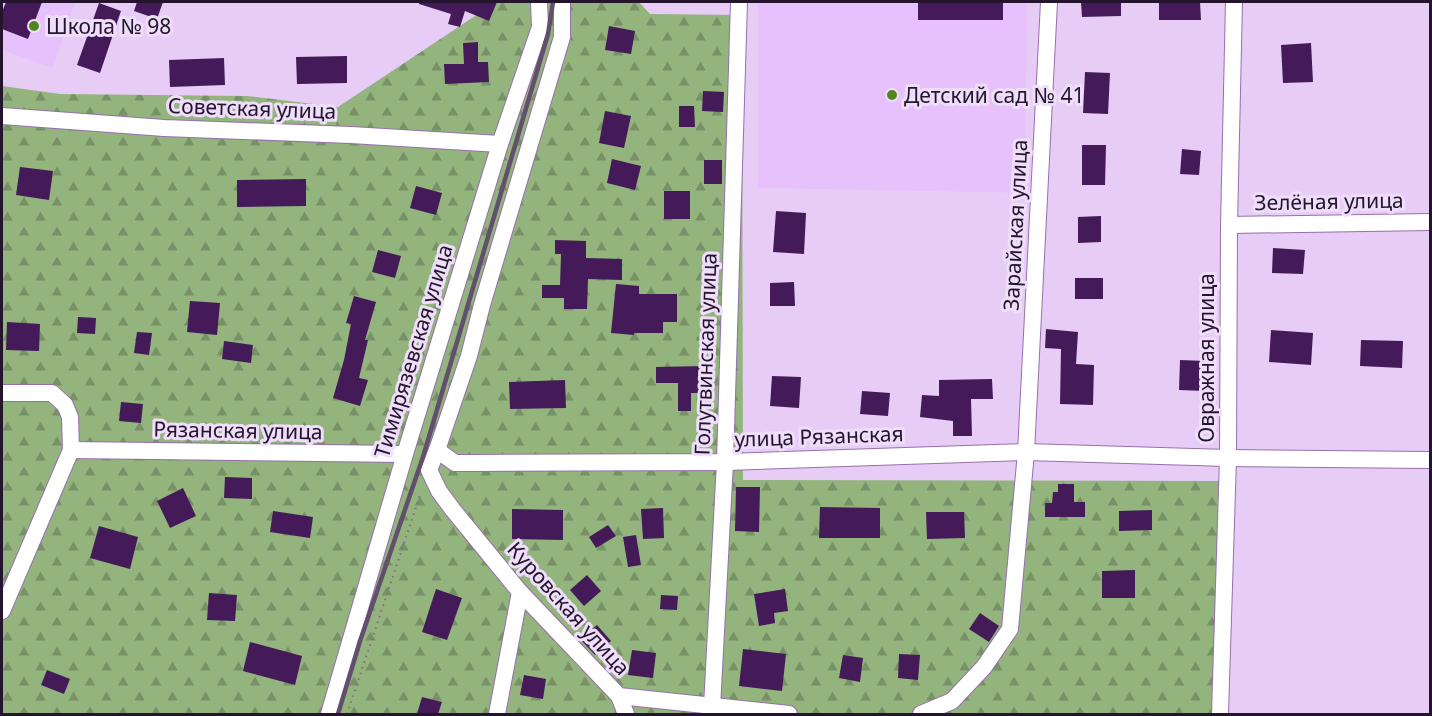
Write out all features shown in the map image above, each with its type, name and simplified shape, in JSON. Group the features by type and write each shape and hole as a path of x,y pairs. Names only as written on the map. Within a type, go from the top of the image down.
{"street":[{"name":"Тимирязевская улица","path":"329,714 405,454 500,144 540,27 539,2"},
{"path":"429,470 469,356 562,37 561,2"},
{"name":"Голутвинская улица","path":"712,707 725,462 739,2"},
{"name":"Зарайская улица","path":"921,714 952,701 984,667 1010,629 1026,452 1049,2"},
{"name":"Овражная улица","path":"1220,714 1228,458 1229,225 1234,2"},
{"name":"Советская улица","path":"2,116 164,128 351,135 500,144"},
{"name":"Зелёная улица","path":"1229,225 1431,222"},
{"path":"2,393 52,393 64,405 70,417 71,450 2,611"},
{"name":"Рязанская улица","path":"71,450 405,454"},
{"name":"улица Рязанская","path":"437,450 455,463 725,462 1026,452"},
{"path":"1026,452 1228,458 1431,460"},
{"name":"Куровская улица","path":"429,470 439,491 453,510 520,592 619,696 789,714"},
{"path":"497,714 520,592"},
{"path":"619,696 626,714"}],"path":[{"path":"348,714 429,470"}],"shaded area":[{"name":"Школа № 98","path":"2,2 75,2 53,68 2,50"},
{"name":"Детский сад № 41","path":"758,2 1027,2 1025,193 758,188"}],"green space":[{"path":"496,2 639,2 650,14 742,15 743,480 1220,481 1213,714 2,714 2,86 60,94 247,96 338,107"}],"building":[{"path":"6,2 42,2 28,39 2,29 2,12"},
{"path":"137,2 163,2 157,19 134,11"},
{"path":"419,2 497,2 489,21 465,11 460,27 448,24 451,14 419,4"},
{"path":"918,2 1003,2 1003,20 918,20"},
{"path":"1081,2 1121,2 1121,16 1082,17"},
{"path":"1159,2 1200,2 1201,20 1159,20"},
{"path":"99,3 121,11 100,73 77,65"},
{"path":"609,26 635,31 631,54 605,50"},
{"path":"478,42 478,62 488,62 489,82 445,84 444,64 464,64 463,43"},
{"path":"1311,43 1313,82 1283,83 1281,45"},
{"path":"347,56 347,83 297,84 296,57"},
{"path":"224,58 225,85 170,87 169,60"},
{"path":"1085,72 1110,73 1108,114 1083,113"},
{"path":"703,91 724,92 723,112 702,111"},
{"path":"679,106 694,106 695,127 679,127"},
{"path":"605,111 631,116 624,148 599,143"},
{"path":"1082,145 1106,145 1105,185 1082,185"},
{"path":"1182,149 1201,151 1199,175 1180,174"},
{"path":"612,159 641,166 635,190 607,183"},
{"path":"704,160 722,160 722,184 704,184"},
{"path":"20,167 53,171 49,200 16,195"},
{"path":"306,179 306,206 237,207 237,180"},
{"path":"416,186 442,193 436,215 410,208"},
{"path":"664,191 690,191 690,219 664,219"},
{"path":"776,211 806,213 804,254 773,252"},
{"path":"1101,216 1101,242 1078,243 1078,217"},
{"path":"555,240 586,241 586,258 622,259 622,280 588,279 587,309 564,309 564,298 542,298 542,285 560,285 561,254 555,254"},
{"path":"1273,248 1305,250 1303,274 1272,273"},
{"path":"378,250 401,256 395,278 372,272"},
{"path":"1075,278 1103,278 1103,299 1075,299"},
{"path":"794,282 795,306 770,306 770,283"},
{"path":"616,284 639,286 639,294 677,294 677,322 663,322 663,333 634,333 634,335 611,333"},
{"path":"354,296 376,302 365,340 368,340 359,378 368,380 360,406 333,398 344,360 351,324 346,323"},
{"path":"190,301 220,303 217,335 187,332"},
{"path":"78,317 96,318 95,334 77,333"},
{"path":"7,322 40,324 39,351 6,350"},
{"path":"1046,329 1078,332 1076,364 1094,365 1093,405 1060,404 1061,349 1045,348"},
{"path":"1271,330 1313,333 1311,365 1269,362"},
{"path":"137,332 152,333 149,355 134,353"},
{"path":"1361,340 1403,341 1402,368 1360,366"},
{"path":"224,341 253,345 251,363 222,359"},
{"path":"1180,360 1206,361 1205,391 1179,390"},
{"path":"705,366 706,393 691,393 691,411 678,411 678,383 656,383 656,367"},
{"path":"772,376 801,377 799,408 770,406"},
{"path":"992,379 993,399 971,399 972,436 953,436 953,421 920,417 922,395 939,396 939,380"},
{"path":"565,380 566,408 510,409 509,382"},
{"path":"862,391 890,393 888,416 860,414"},
{"path":"121,402 143,404 141,423 119,421"},
{"path":"225,477 252,478 252,499 224,498"},
{"path":"1058,484 1074,484 1074,502 1085,502 1085,517 1045,517 1045,503 1052,503 1053,492 1058,492"},
{"path":"736,487 760,487 759,532 735,531"},
{"path":"183,488 196,516 170,528 157,501"},
{"path":"820,507 880,508 880,538 819,538"},
{"path":"663,508 664,538 643,539 641,509"},
{"path":"512,509 563,510 563,540 512,539"},
{"path":"1152,510 1152,530 1119,531 1119,511"},
{"path":"273,511 313,517 310,538 270,532"},
{"path":"926,512 964,512 965,538 927,539"},
{"path":"608,525 616,536 596,548 589,537"},
{"path":"99,526 138,537 130,569 90,558"},
{"path":"636,535 641,565 628,567 623,537"},
{"path":"1135,570 1135,598 1102,598 1102,571"},
{"path":"587,575 601,591 584,606 570,590"},
{"path":"436,589 462,598 447,640 422,632"},
{"path":"785,589 788,611 774,613 775,623 759,626 754,594"},
{"path":"209,593 237,595 235,621 207,620"},
{"path":"661,595 678,596 677,610 660,609"},
{"path":"980,613 999,626 989,642 969,629"},
{"path":"597,625 611,641 595,655 580,639"},
{"path":"250,642 302,656 295,685 243,671"},
{"path":"743,649 786,654 782,691 739,686"},
{"path":"632,650 656,653 653,678 628,675"},
{"path":"899,654 920,655 918,680 898,678"},
{"path":"843,655 863,658 860,682 839,678"},
{"path":"47,670 70,679 64,694 41,685"},
{"path":"524,675 546,679 543,699 520,695"},
{"path":"422,697 442,702 438,714 417,714"}],"railway":[{"path":"338,714 360,641 423,457 548,34 553,2"}],"place":[{"name":"Школа № 98","path":"34,26"},
{"name":"Детский сад № 41","path":"892,95"}]}
